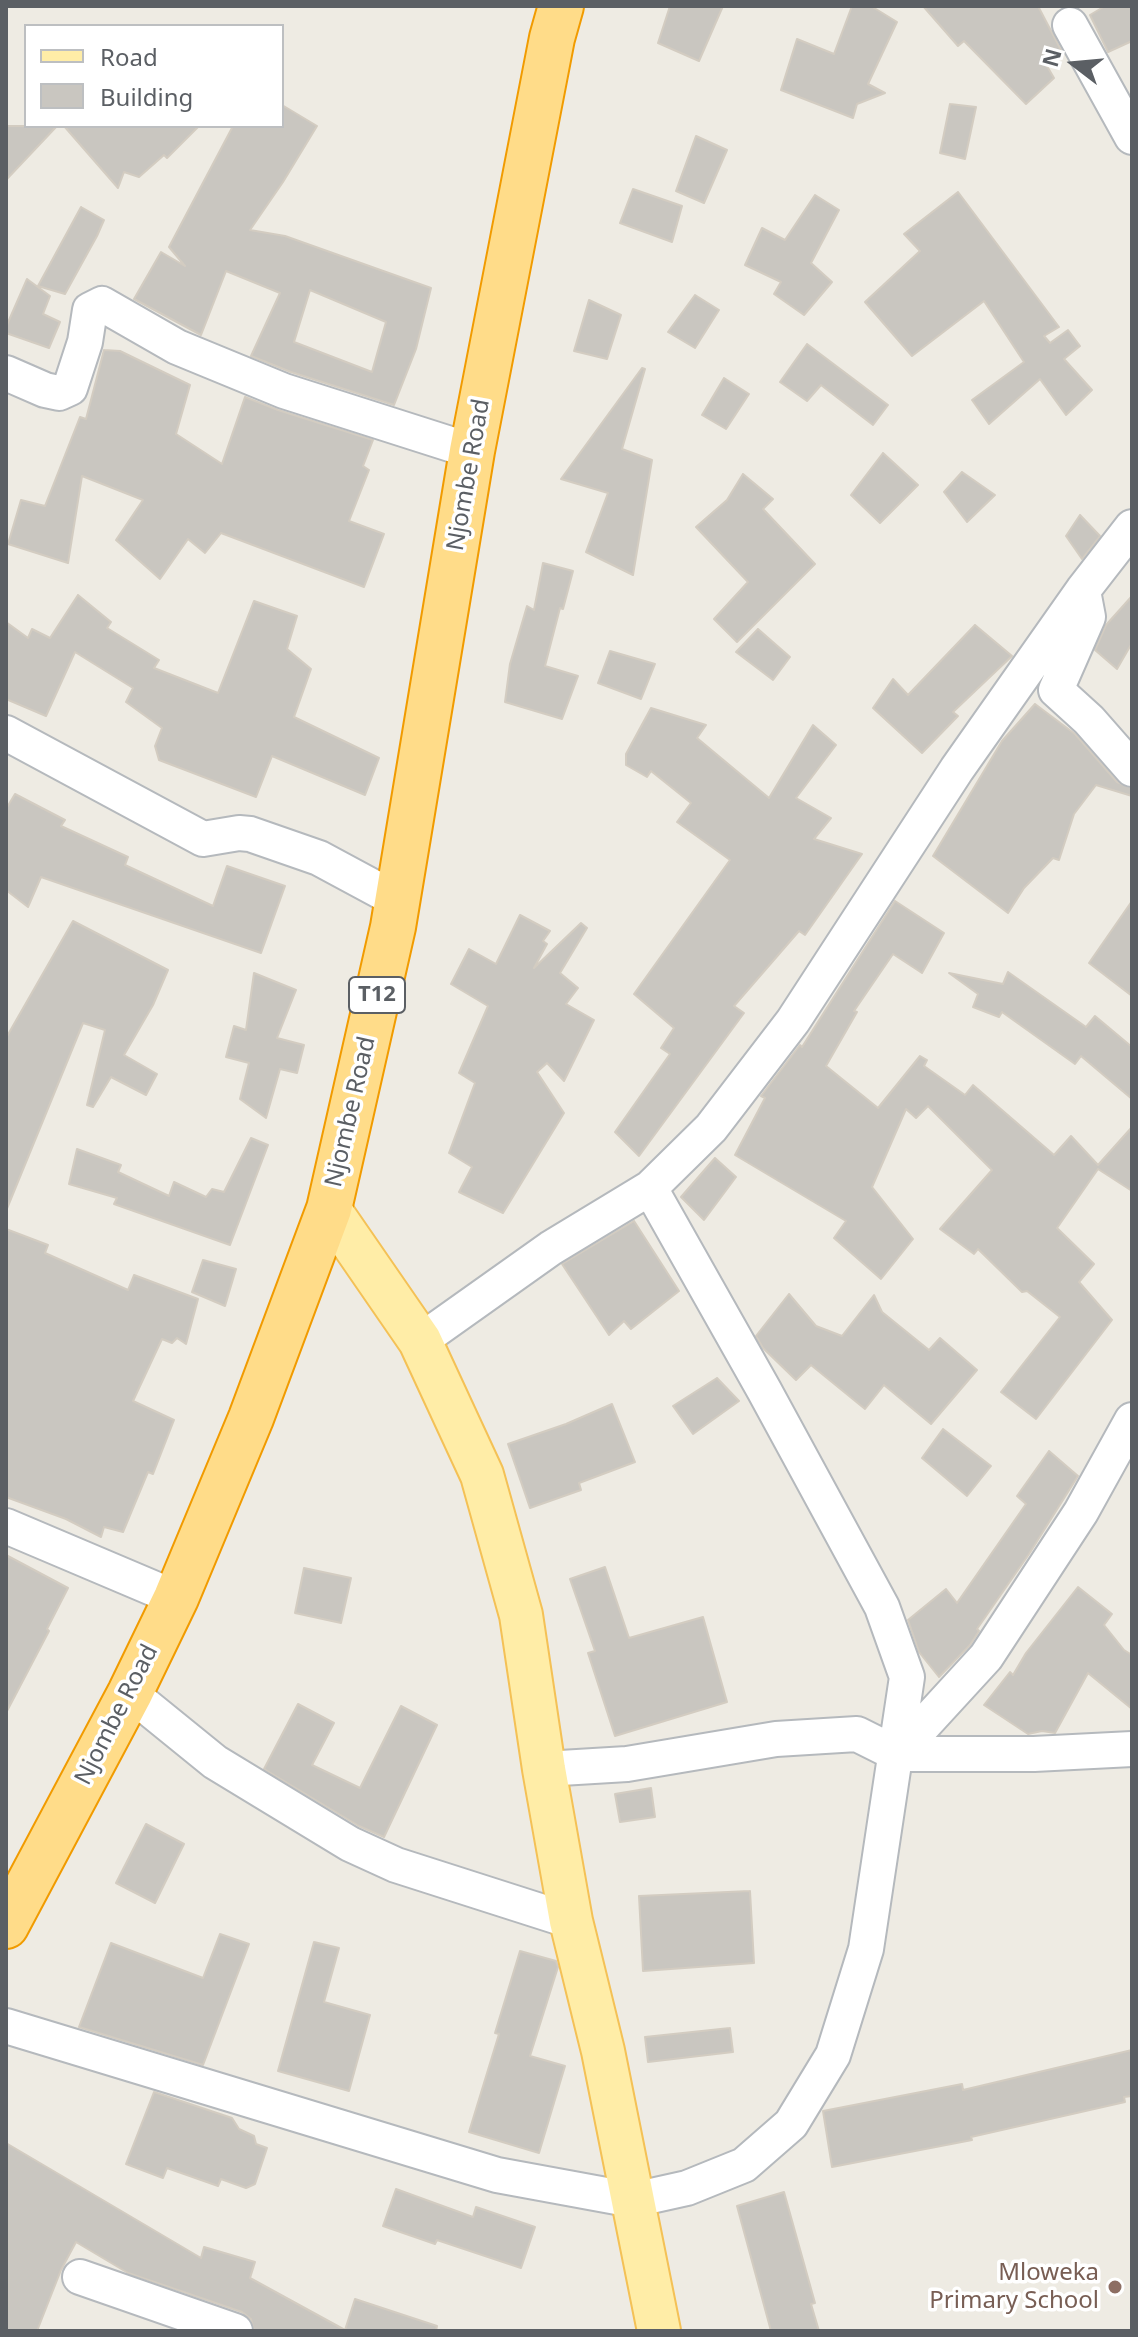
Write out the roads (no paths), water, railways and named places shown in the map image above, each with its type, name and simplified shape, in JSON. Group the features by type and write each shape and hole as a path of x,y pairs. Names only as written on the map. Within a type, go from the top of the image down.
{"highway":[{"name":"Njombe Road","path":"6,1926 130,1693 176,1598 251,1418 329,1209 397,900 472,451 552,38 561,6"}],"main road":[{"path":"329,1209 420,1341 482,1475 521,1615 571,1921 603,2051 659,2331"}],"street":[{"path":"1070,25 1132,137"},
{"path":"6,373 45,390 59,393 70,388 85,342 90,310 102,304 177,347 284,391 472,451"},
{"path":"420,1341 551,1248 650,1188 711,1128 793,1021 957,769 1083,590 1132,527"},
{"path":"1083,590 1088,617 1056,690 1089,720 1132,769"},
{"path":"6,733 203,839 250,834 319,858 397,900"},
{"path":"6,2026 497,2175 633,2200 687,2188 744,2165 791,2124 833,2055 866,1949 907,1677 882,1607 650,1188"},
{"path":"897,1754 986,1657 1081,1512 1132,1420"},
{"path":"6,1526 176,1598"},
{"path":"130,1693 215,1762 350,1844 396,1865 571,1921"},
{"path":"544,1769 627,1764 776,1739 857,1734 897,1754 1034,1754 1132,1749"},
{"path":"80,2277 235,2331"}],"place":[{"name":"Mloweka Primary School","path":"1115,2287"}]}
